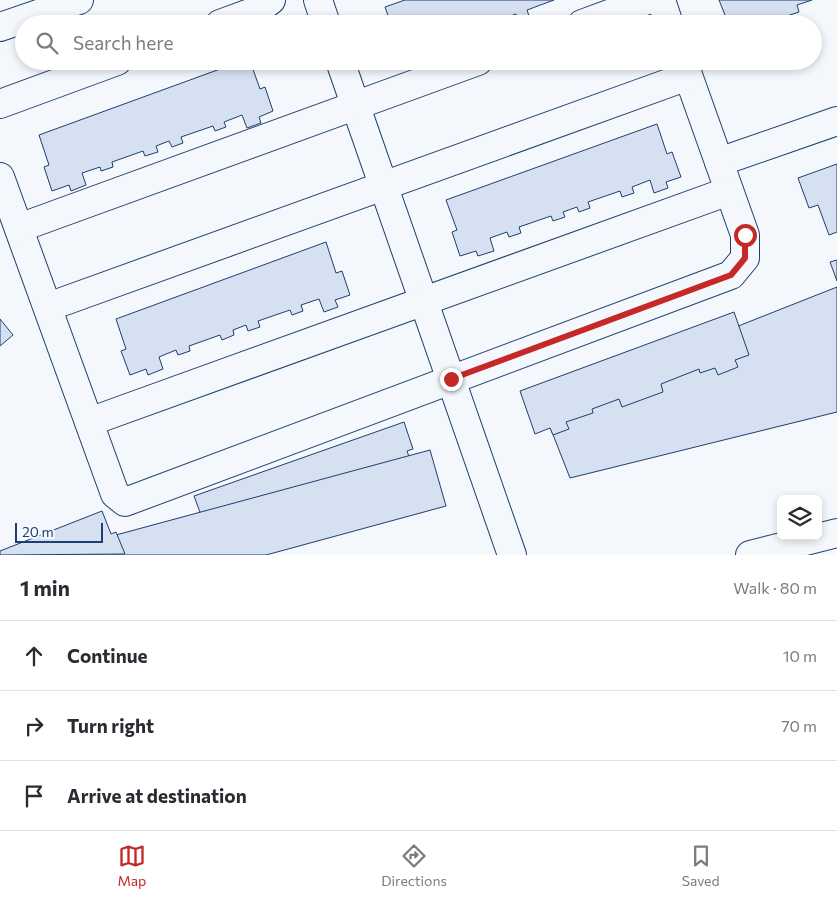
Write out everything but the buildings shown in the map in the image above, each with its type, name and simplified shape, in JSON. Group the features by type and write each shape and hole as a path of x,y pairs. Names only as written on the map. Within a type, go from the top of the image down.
{"street":[{"path":"37,15 79,0"},
{"path":"244,15 258,10 271,0"},
{"path":"318,0 323,15"},
{"path":"606,15 647,0"},
{"path":"661,0 666,15"},
{"path":"0,28 15,23"},
{"path":"0,104 93,70"},
{"path":"343,70 512,555"},
{"path":"18,228 453,70"},
{"path":"48,307 383,186 680,70"},
{"path":"0,177 115,494 125,502 731,275 745,258 745,235 686,70"},
{"path":"719,162 837,121"},
{"path":"89,422 729,190"},
{"path":"750,555 837,533"}],"route":[{"path":"451,379 731,275 745,258 745,235"}]}
